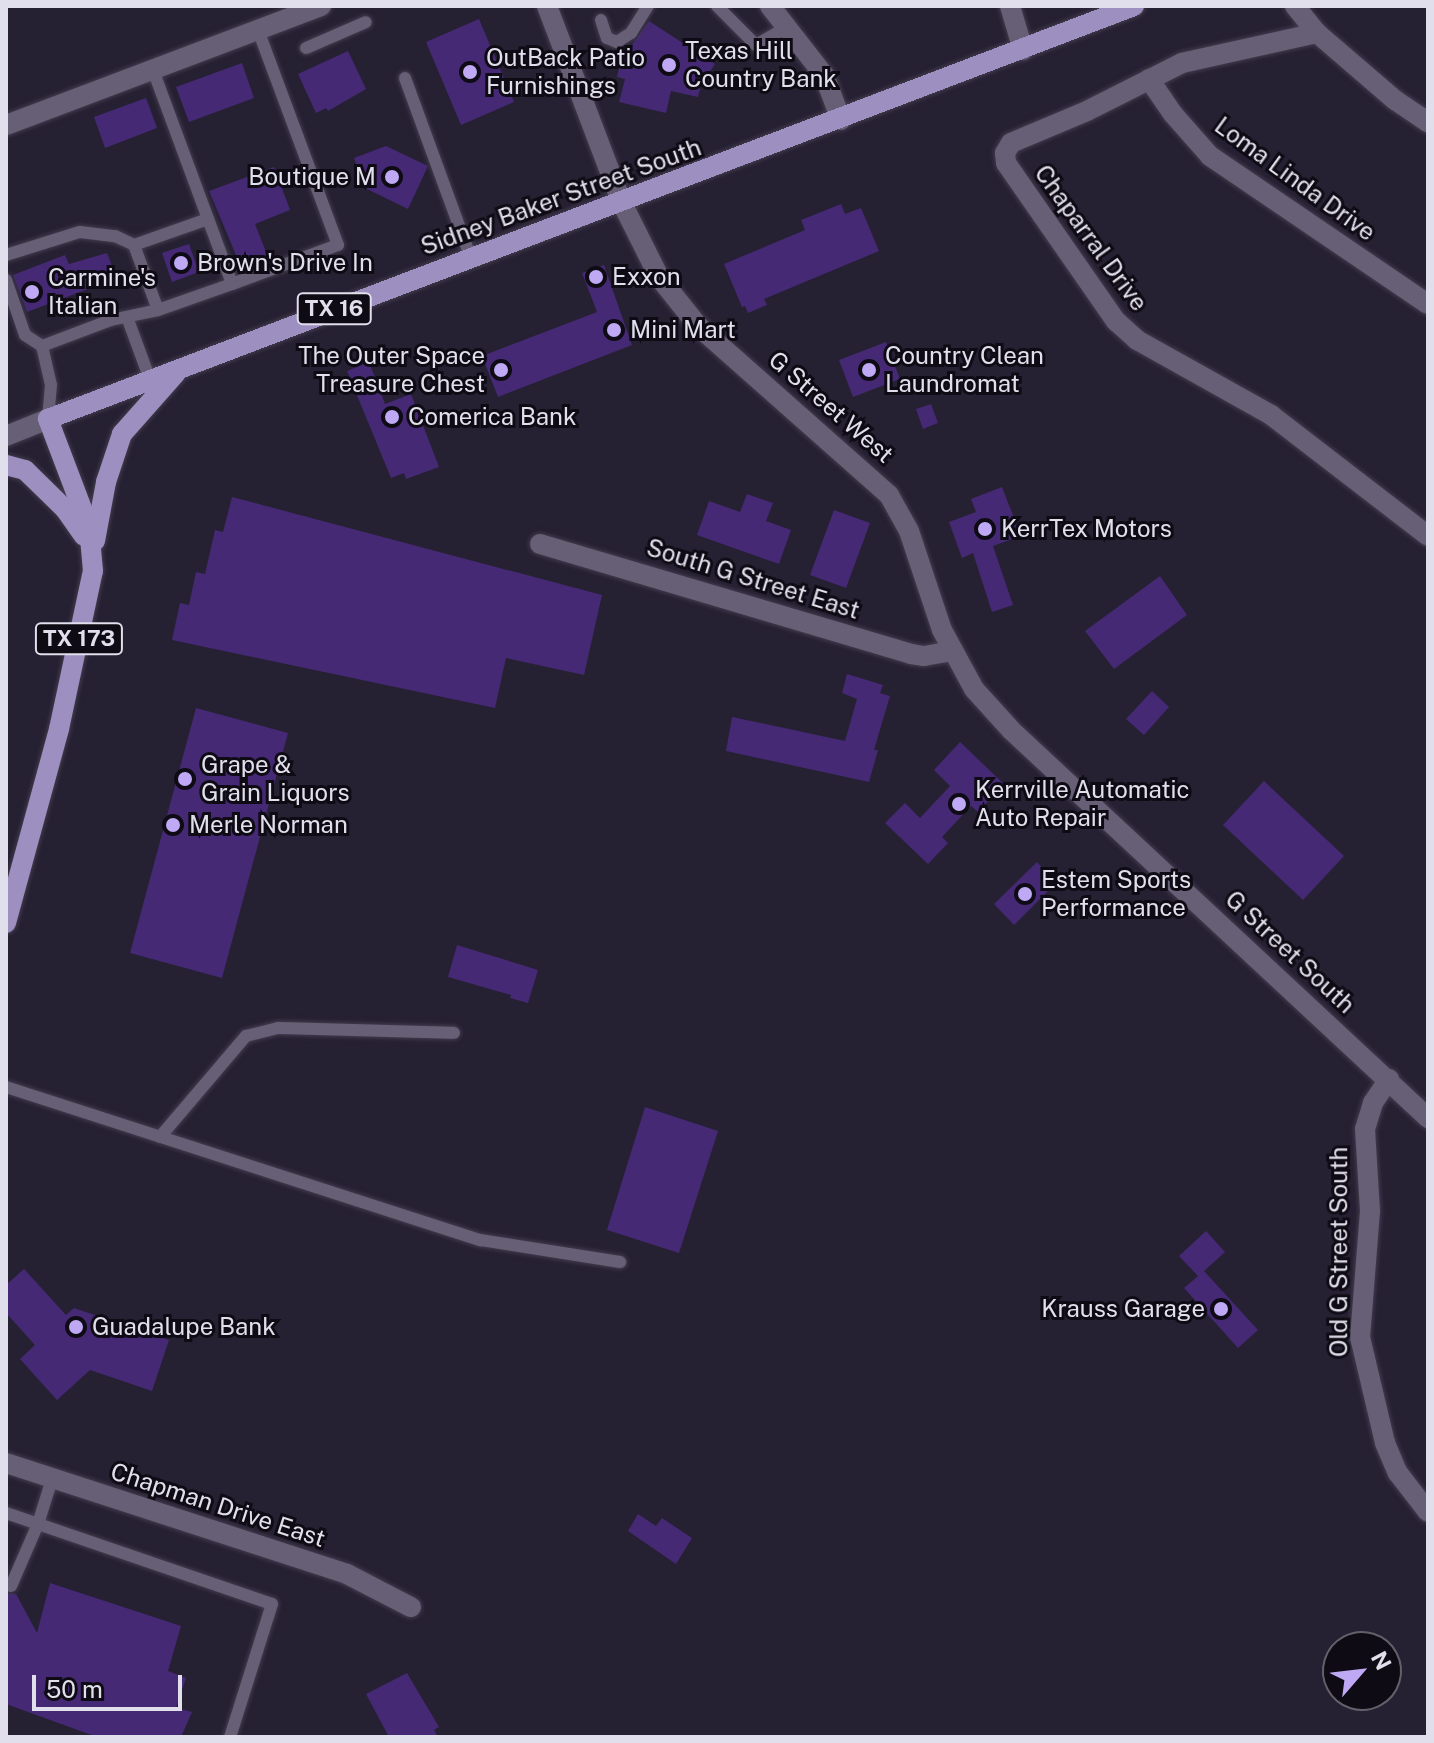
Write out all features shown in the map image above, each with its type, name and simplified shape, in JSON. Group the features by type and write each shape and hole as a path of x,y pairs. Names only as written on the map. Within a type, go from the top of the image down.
{"main road":[{"name":"Sidney Baker Street South","path":"153,387 182,367 841,120 1134,6"},
{"path":"48,419 153,387"},
{"path":"93,549 106,482 122,434 153,387"},
{"name":"TX 173","path":"6,923 59,729 93,571 89,527 48,419"},
{"path":"6,465 25,470 65,509 93,549"}],"street":[{"path":"6,125 321,6"},
{"name":"G Street West","path":"547,6 622,203 654,268 681,309 889,495 909,531 952,651"},
{"path":"770,6 789,26 824,75 841,120"},
{"path":"1010,6 1023,50"},
{"path":"1295,6 1317,33 1395,100 1428,122"},
{"name":"Chaparral Drive","path":"1317,33 1216,54 1149,79 1087,111 1011,143 1005,153 1011,173 1116,321 1137,340 1271,415 1428,536"},
{"name":"Loma Linda Drive","path":"1149,79 1181,125 1210,156 1428,304"},
{"path":"6,436 48,419"},
{"name":"South G Street East","path":"540,544 911,654 924,656 952,651"},
{"name":"G Street South","path":"952,651 992,711 1428,1118"},
{"name":"Old G Street South","path":"1389,1079 1373,1103 1365,1129 1370,1211 1360,1337 1385,1443 1398,1473 1428,1512"},
{"name":"Chapman Drive East","path":"6,1463 347,1574 411,1607"}],"lane":[{"path":"601,20 607,38 617,42 631,33 648,6"},
{"path":"717,6 756,45 789,26"},
{"path":"306,48 366,22"},
{"path":"42,346 127,317 158,310 338,245 258,30"},
{"path":"153,70 232,284"},
{"path":"405,78 471,258"},
{"path":"134,245 208,219"},
{"path":"6,255 80,232 115,236 134,245 158,310"},
{"path":"6,280 25,335 42,346 51,385 48,419"},
{"path":"127,317 153,387"},
{"path":"160,1137 246,1036 278,1028 454,1033"},
{"path":"6,1087 481,1240 620,1262"},
{"path":"11,1586 38,1524 52,1479"},
{"path":"6,1513 272,1604 230,1737"}],"building":[{"name":"OutBack Patio Furnishings","path":"479,19 514,102 461,125 426,42"},
{"name":"Texas Hill Country Bank","path":"649,21 715,64 701,85 698,97 671,91 666,113 619,102 625,79 617,77 621,60"},
{"path":"348,51 366,89 328,111 326,108 316,113 298,74"},
{"path":"242,63 254,98 189,122 176,87"},
{"path":"146,98 157,128 105,148 94,117"},
{"name":"Boutique M","path":"386,146 428,166 408,209 365,188 354,158"},
{"path":"274,167 290,210 255,224 268,257 241,267 209,191"},
{"path":"841,204 845,214 861,208 879,251 764,299 767,305 748,313 745,306 742,307 724,264 805,230 801,220"},
{"name":"Brown's Drive In","path":"189,244 199,272 172,282 162,253"},
{"path":"107,253 117,278 27,312 13,275 65,255 69,264"},
{"path":"604,265 632,345 498,397 482,356 597,312 582,273"},
{"name":"Country Clean Laundromat","path":"886,342 900,379 853,397 839,360"},
{"name":"Comerica Bank","path":"369,362 385,404 411,394 439,467 406,479 404,473 391,478 347,371"},
{"path":"931,404 938,423 923,429 916,409"},
{"name":"KerrTex Motors","path":"1002,487 1021,536 993,546 1013,605 992,612 973,553 962,558 949,522 976,512 971,499"},
{"path":"747,494 773,503 766,521 791,530 779,564 697,535 709,501 740,512"},
{"path":"232,497 602,595 584,675 506,658 495,708 172,640 180,603 189,605 196,572 205,574 215,530 223,532"},
{"path":"834,510 870,523 846,588 810,575"},
{"path":"1160,576 1187,615 1114,669 1085,631"},
{"path":"847,674 883,685 880,693 890,696 874,750 878,750 869,782 726,751 732,717 845,741 857,699 842,693"},
{"path":"1152,691 1169,707 1144,735 1126,719"},
{"path":"196,708 288,733 222,978 130,953"},
{"name":"Kerrville Automatic Auto Repair","path":"960,742 1004,784 978,812 971,806 942,837 948,843 928,864 885,823 905,803 920,818 950,786 934,770"},
{"path":"1264,781 1344,856 1303,900 1223,825"},
{"name":"Estem Sports Performance","path":"1037,862 1056,883 1014,925 994,904"},
{"path":"457,945 538,970 528,1003 448,977"},
{"path":"645,1107 718,1131 679,1253 607,1230"},
{"name":"Krauss Garage","path":"1206,1231 1225,1252 1204,1271 1258,1330 1238,1348 1184,1288 1198,1276 1179,1256"},
{"name":"Guadalupe Bank","path":"24,1269 66,1315 74,1308 169,1340 152,1391 90,1370 57,1400 20,1359 35,1345 6,1313 6,1285"},
{"path":"638,1514 656,1526 662,1518 692,1538 676,1564 628,1531"},
{"path":"50,1583 181,1626 168,1671 186,1678 176,1708 192,1712 181,1737 97,1737 6,1704 6,1593 16,1594 37,1633"},
{"path":"407,1673 439,1727 434,1730 438,1737 389,1737 366,1694"}],"place":[{"name":"Texas Hill Country Bank","path":"669,65"},
{"name":"OutBack Patio Furnishings","path":"470,72"},
{"name":"Boutique M","path":"392,177"},
{"name":"Brown's Drive In","path":"181,263"},
{"name":"Exxon","path":"596,277"},
{"name":"Carmine's Italian","path":"32,292"},
{"name":"Mini Mart","path":"614,330"},
{"name":"The Outer Space Treasure Chest","path":"501,370"},
{"name":"Country Clean Laundromat","path":"869,370"},
{"name":"Comerica Bank","path":"392,417"},
{"name":"KerrTex Motors","path":"985,529"},
{"name":"Grape & Grain Liquors","path":"185,779"},
{"name":"Kerrville Automatic Auto Repair","path":"959,804"},
{"name":"Merle Norman","path":"173,825"},
{"name":"Estem Sports Performance","path":"1025,894"},
{"name":"Krauss Garage","path":"1221,1309"},
{"name":"Guadalupe Bank","path":"76,1327"}]}
